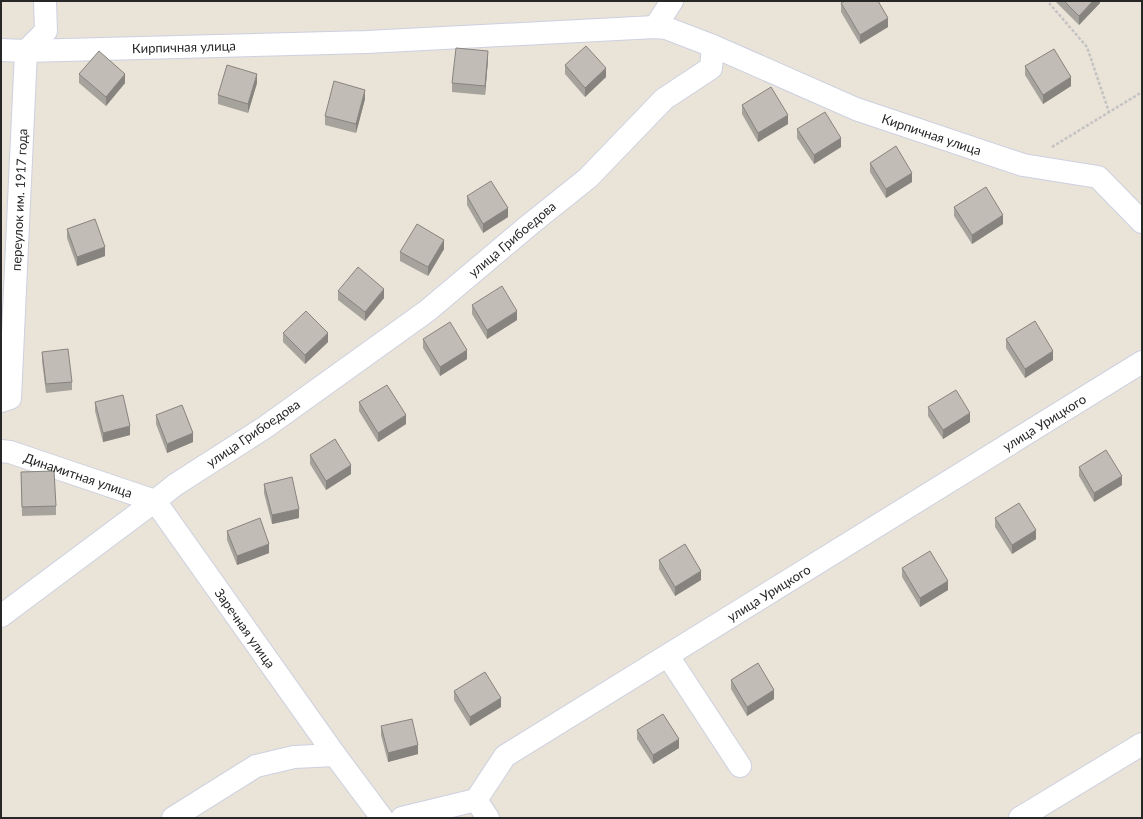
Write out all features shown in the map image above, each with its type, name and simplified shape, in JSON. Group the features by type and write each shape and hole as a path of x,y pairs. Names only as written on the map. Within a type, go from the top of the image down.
{"street":[{"path":"26,51 46,31 45,1"},
{"path":"672,1 655,27 666,28 712,46"},
{"name":"Кирпичная улица","path":"1,50 26,51 367,42 655,27"},
{"name":"Кирпичная улица","path":"712,46 856,110 1022,165 1098,177 1142,222"},
{"name":"улица Грибоедова","path":"1,616 175,485 264,428 427,311 528,226 588,178 664,99 711,68 712,46"},
{"name":"переулок им. 1917 года","path":"1,401 10,398 26,51"},
{"name":"улица Урицкого","path":"402,818 482,809 505,756 1142,362"},
{"name":"Динамитная улица","path":"1,451 10,452 155,501"},
{"name":"Заречная улица","path":"155,501 335,755 382,818"},
{"path":"668,656 740,766"},
{"path":"1020,818 1142,744"},
{"path":"173,818 256,766 294,757 335,755"}],"path":[{"path":"1048,3 1087,47 1109,112"},
{"path":"1022,165 1142,92"}],"building":[{"path":"845,1 878,1 888,18 860,35 841,3"},
{"path":"1064,1 1093,1 1079,16"},
{"path":"586,46 606,68 585,88 565,65"},
{"path":"456,48 488,51 485,86 452,83"},
{"path":"1054,49 1071,77 1043,95 1025,66"},
{"path":"99,51 125,74 106,97 79,74"},
{"path":"227,65 257,74 248,104 218,95"},
{"path":"334,81 365,90 356,124 325,116"},
{"path":"771,87 788,115 758,133 742,105"},
{"path":"825,112 841,138 814,155 797,129"},
{"path":"896,146 912,173 886,189 870,163"},
{"path":"491,181 508,208 483,224 467,196"},
{"path":"986,187 1003,215 972,235 954,207"},
{"path":"95,219 105,247 77,257 67,229"},
{"path":"417,224 444,240 428,267 400,252"},
{"path":"358,267 384,289 365,312 338,291"},
{"path":"502,286 517,311 487,330 472,305"},
{"path":"306,311 328,333 305,355 283,333"},
{"path":"1035,321 1053,351 1025,369 1006,339"},
{"path":"450,322 467,350 440,367 423,339"},
{"path":"68,349 72,382 46,384 42,352"},
{"path":"387,385 406,415 378,433 359,402"},
{"path":"956,390 970,413 943,430 928,407"},
{"path":"123,395 130,426 103,433 95,402"},
{"path":"182,405 193,433 167,444 156,415"},
{"path":"335,439 351,465 326,481 310,455"},
{"path":"1106,450 1122,476 1094,493 1079,467"},
{"path":"54,471 56,506 22,507 21,472"},
{"path":"292,477 299,509 272,515 264,484"},
{"path":"1019,503 1036,530 1012,545 995,518"},
{"path":"260,518 269,544 237,556 227,531"},
{"path":"685,544 701,571 675,587 659,560"},
{"path":"930,551 948,581 920,598 902,568"},
{"path":"758,663 774,690 747,707 731,680"},
{"path":"485,672 501,698 470,717 454,691"},
{"path":"663,714 679,739 653,755 637,730"},
{"path":"412,719 418,745 388,753 381,726"}]}
